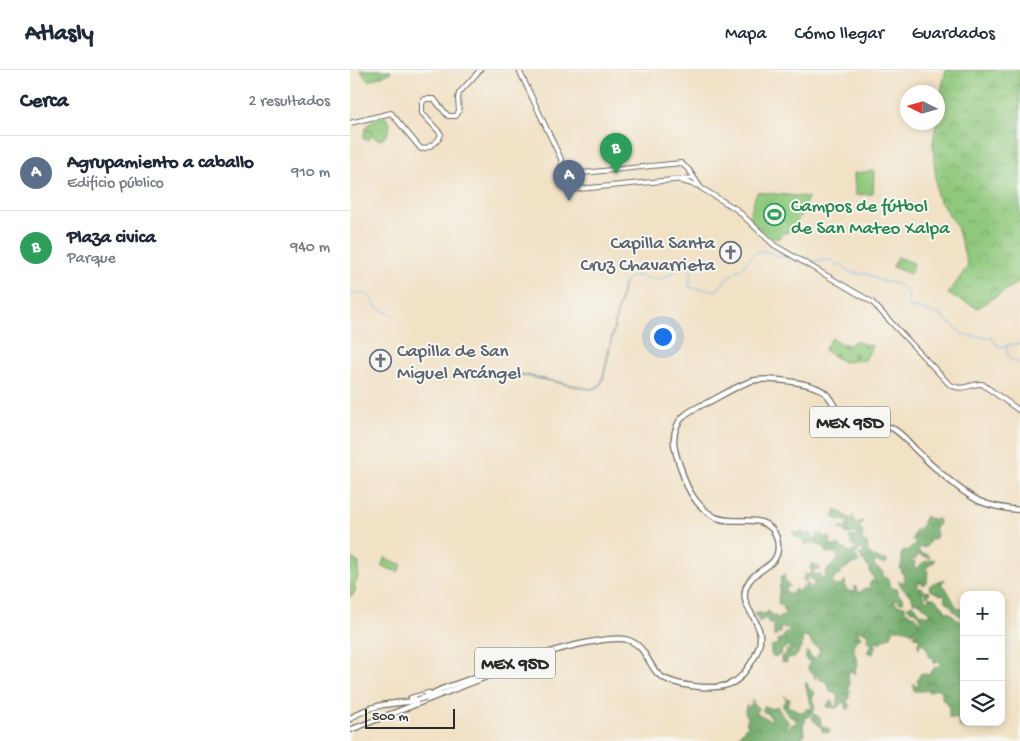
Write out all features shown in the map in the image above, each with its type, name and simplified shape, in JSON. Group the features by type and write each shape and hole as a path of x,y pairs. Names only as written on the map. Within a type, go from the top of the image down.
{"highway":[{"name":"MEX 95D","path":"350,729 441,691 555,648 616,635 627,637 639,643 660,672 674,680 718,684 733,680 742,672 757,649 756,627 743,602 744,588 751,576 771,561 775,550 775,540 768,529 760,524 726,522 705,512 693,500 685,488 673,448 672,437 676,423 687,411 749,379 763,378 819,386 830,395 841,414 850,422 858,425 884,424 894,427 931,461 978,498 1020,509"},
{"name":"MEX 95D","path":"350,729 562,648 620,638 636,644 642,649 659,674 671,682 717,687 729,684 744,673 758,651 761,639 758,625 745,602 745,592 752,578 769,566 776,558 778,550 777,538 771,529 760,522 726,521 708,512 688,490 674,440 677,426 686,414 751,381 778,381 819,389 828,396 840,416 849,424 858,427 890,427 898,432 933,465 976,499 985,503 1020,509"},
{"path":"350,718 388,703 415,700 522,663"},
{"path":"415,700 441,691"}],"main road":[{"path":"518,70 561,159 564,184 568,190 694,178"},
{"path":"350,123 391,113 421,149 427,148 439,139 441,134 422,113 422,103 425,99 434,99 448,116 456,116 459,111 457,97 459,93 479,71"},
{"path":"564,175 676,163 684,166 699,186"},
{"path":"680,180 699,186 736,209 774,246 872,302 940,376 951,385 962,388 978,383 982,384 1020,411"}],"green space":[{"path":"360,70 391,70 390,73 368,81"},
{"path":"946,70 1020,70 1020,281 978,308 948,294 968,266 957,227 937,197 933,143 935,130 945,130 945,85 942,85"},
{"path":"382,115 390,121 386,136 380,140 372,136 368,140 363,139 369,124"},
{"path":"874,171 873,194 855,195 854,173"},
{"name":"Campos de fútbol de San Mateo Xalpa","path":"757,192 808,197 794,225 787,233 782,233 780,238 769,239 748,219"},
{"path":"897,257 914,263 910,274 893,267"},
{"path":"832,338 840,343 851,345 854,341 872,346 865,360 843,362 824,350"},
{"path":"836,509 840,512 837,512 837,515 842,512 852,519 853,516 855,525 861,521 863,522 859,527 863,532 862,540 864,543 867,543 868,553 873,557 888,561 884,564 875,561 874,566 883,572 883,577 888,579 890,588 898,589 898,595 904,601 900,603 896,599 894,600 897,605 905,606 905,610 911,615 915,615 919,623 921,621 919,614 912,609 912,612 907,607 911,604 921,614 929,616 930,614 920,603 913,602 912,597 903,589 898,581 905,583 903,575 906,573 902,573 900,569 901,555 904,550 906,551 915,545 912,539 916,529 918,530 923,524 925,516 938,519 939,524 934,529 937,534 936,538 931,540 925,548 921,547 918,550 921,554 930,556 929,558 918,555 915,560 915,558 912,559 912,562 915,562 914,566 916,569 924,562 934,559 935,561 925,569 928,571 927,583 923,585 919,583 917,587 918,589 922,588 924,591 930,592 928,597 920,592 925,597 925,601 929,600 928,598 934,598 943,606 945,611 960,622 960,726 975,726 971,730 960,727 957,718 949,718 949,707 942,698 942,691 938,689 930,692 926,690 914,691 913,683 915,686 919,686 917,681 921,673 929,675 934,668 941,665 938,661 934,663 933,657 928,657 929,653 923,643 920,643 919,649 918,643 920,638 915,637 914,634 916,633 914,630 913,633 904,629 894,629 891,636 881,642 876,642 875,645 877,647 873,654 867,652 872,644 866,639 870,635 856,630 861,637 854,643 854,653 857,658 858,667 855,670 856,674 849,670 848,682 850,683 848,688 851,692 847,694 850,696 847,702 851,707 846,710 846,706 842,702 837,708 826,707 830,701 832,701 834,707 836,706 839,696 835,692 830,691 828,684 824,680 820,680 818,674 815,679 814,674 809,671 810,661 806,660 806,652 816,659 820,650 807,637 801,638 803,641 801,648 798,649 799,653 795,657 787,658 787,663 781,662 781,657 786,654 787,649 791,650 787,646 780,655 774,657 771,654 771,646 779,644 778,640 784,637 784,634 790,630 788,628 779,628 781,632 774,637 774,622 771,624 763,617 764,619 759,622 753,612 767,614 767,611 779,620 780,616 786,614 783,611 784,607 778,603 781,576 785,575 784,579 790,587 787,586 786,592 790,594 795,589 800,591 802,587 805,587 806,582 810,585 808,588 812,588 814,583 811,578 808,577 806,581 802,580 805,576 804,573 806,575 811,574 812,571 809,568 811,568 812,563 820,567 819,570 813,569 814,575 819,574 824,581 826,571 837,561 838,557 835,552 832,554 831,552 826,553 824,546 816,545 813,542 806,545 792,531 797,533 803,531 804,535 810,533 817,540 817,534 822,534 825,538 829,536 831,539 830,544 833,546 838,545 850,553 858,549 858,553 855,554 859,563 854,563 841,571 833,580 832,585 839,586 845,580 846,590 855,592 854,587 856,587 858,592 862,592 863,589 871,588 869,585 872,580 877,584 870,572 870,568 865,564 866,561 861,561 862,556 859,555 865,552 856,547 854,549 853,544 851,546 849,537 857,536 859,533 848,534 847,532 846,534 845,530 839,527 847,529 846,525 848,528 848,522 841,520 839,522 837,518 833,518"},
{"path":"350,557 359,563 358,577 354,587 356,589 350,597"},
{"path":"385,558 402,565 398,572 381,566"},
{"path":"945,580 941,584 946,588 957,608 960,608 960,615 953,611 953,608 945,601 944,594 941,595 930,590 929,586"},
{"path":"805,683 815,693 812,699 815,707 813,713 820,718 821,726 830,729 829,733 822,731 822,728 813,720 812,712 810,711 810,716 804,718 806,722 804,722 803,728 805,734 801,738 803,741 748,741 747,739 741,741 739,735 749,724 746,723 748,719 745,709 746,707 750,708 752,699 755,706 760,709 757,710 757,714 771,721 772,718 767,714 768,711 765,713 762,710 764,706 773,709 777,706 783,717 788,721 788,728 790,729 791,725 798,722 784,709 783,703 787,701 784,695 790,699 787,705 799,712 805,712 807,708 812,709"}],"water":[{"path":"512,372 590,389 511,373 502,374"}],"waterway":[{"path":"623,288 626,281 634,276 659,279 674,272 676,267 689,266 692,271 690,288 717,290 729,277 743,267 756,252 766,251 780,257 789,256"},
{"path":"794,255 815,261 832,260 836,265 841,265"},
{"path":"843,266 851,273 868,274 881,281 898,284 909,294 908,303 910,307 940,315 964,335 992,338 999,347 1020,343"},
{"path":"350,291 369,296 377,308 393,315"},
{"path":"1006,346 1009,358 1020,363"}],"place":[{"name":"Plaza civica","path":"616,174"},
{"name":"Agrupamiento a caballo","path":"569,201"},
{"name":"Campos de fútbol de San Mateo Xalpa","path":"775,215"},
{"name":"Capilla Santa Cruz Chavarrieta","path":"731,252"},
{"name":"Capilla de San Miguel Arcángel","path":"381,360"}]}
